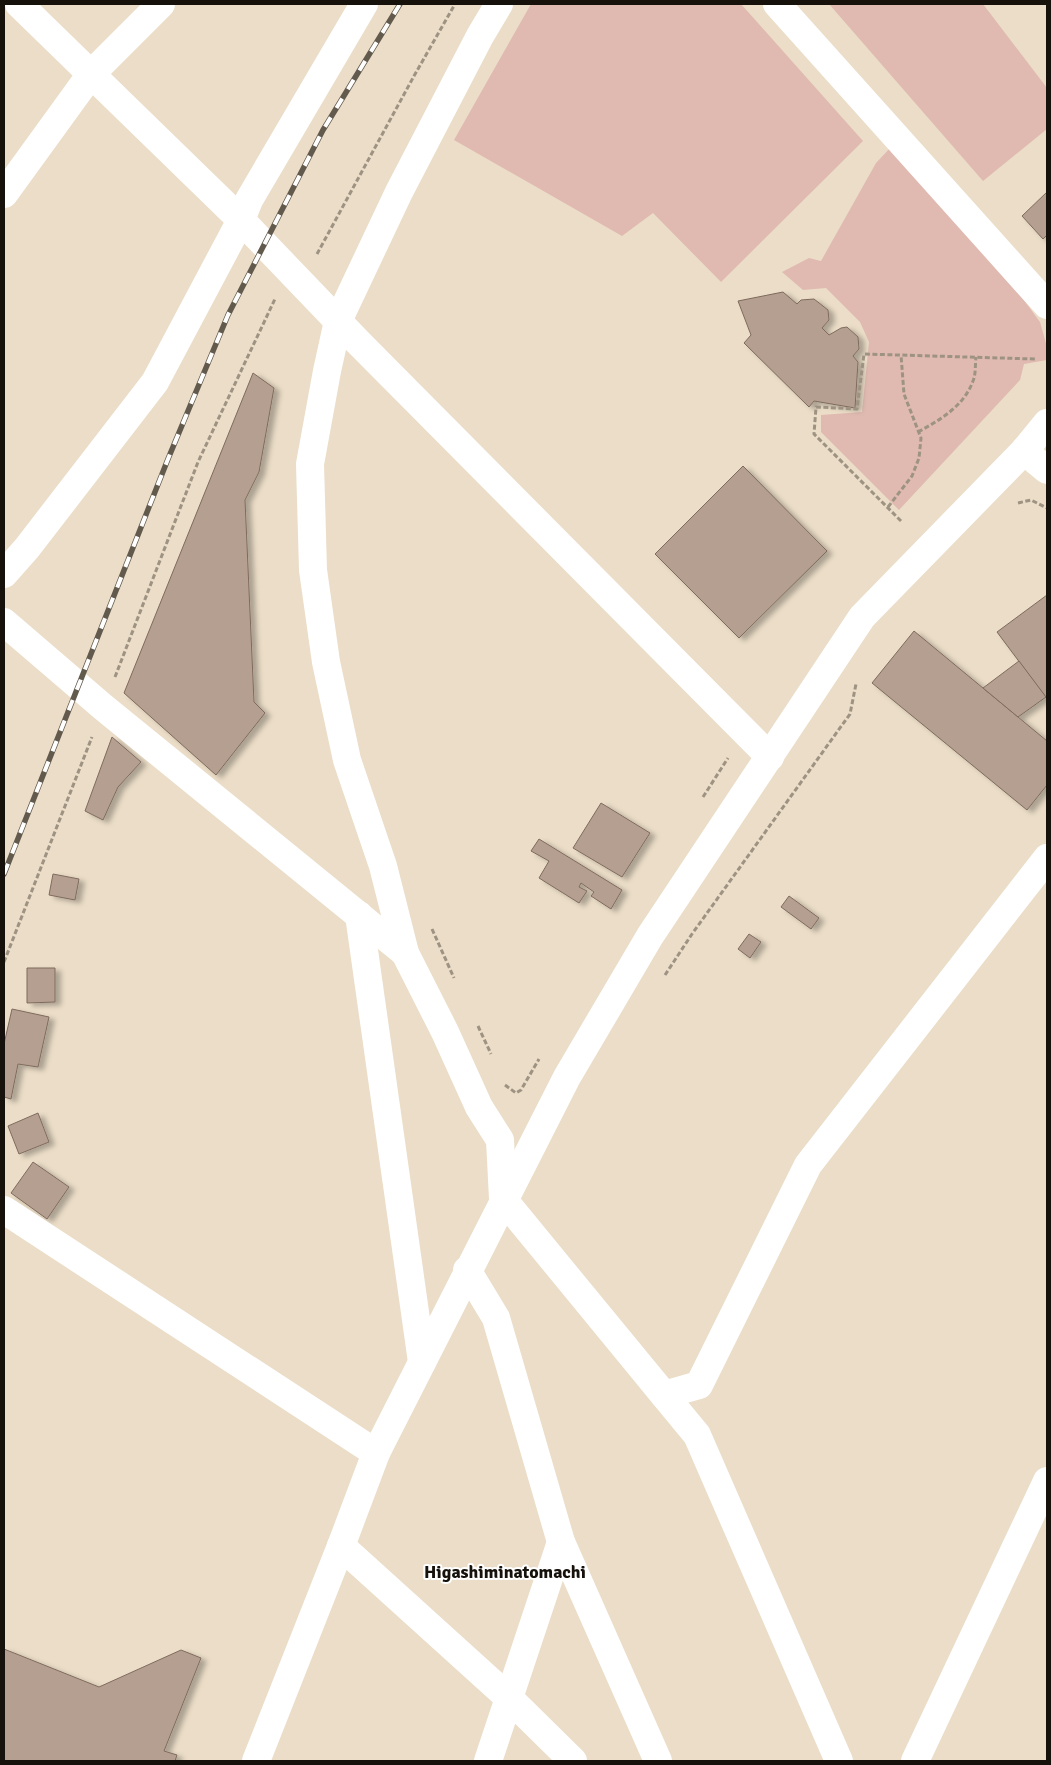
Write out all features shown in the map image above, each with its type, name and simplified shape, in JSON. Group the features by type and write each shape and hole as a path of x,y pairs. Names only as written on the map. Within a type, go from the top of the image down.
{"street":[{"path":"19,4 241,220 338,321 770,757"},
{"path":"4,194 91,74 161,4"},
{"path":"4,574 27,548 155,382 241,220 249,200 364,4"},
{"path":"499,4 480,36 399,192 338,321 310,464 313,570 326,662 347,760 383,866 405,953 480,1107 500,1140 504,1199 697,1435 839,1761"},
{"path":"777,4 1047,304"},
{"path":"256,1761 376,1453 567,1077 650,936 862,616 1024,451 1047,423"},
{"path":"1024,451 1047,470"},
{"path":"4,622 104,707 405,953"},
{"path":"664,1395 699,1385 808,1166 1047,858"},
{"path":"359,915 422,1362"},
{"path":"4,1210 376,1453"},
{"path":"468,1270 496,1318 561,1542 658,1761"},
{"path":"915,1761 1047,1481"},
{"path":"488,1761 561,1542"},
{"path":"341,1546 509,1698 572,1761"}],"path":[{"path":"4,962 207,445 277,295 300,282 456,4"},
{"path":"901,521 814,434 816,407 857,410 864,354 1035,359"},
{"path":"888,508 912,476 919,458 921,438 904,394 901,355"},
{"path":"918,432 939,421 953,410 965,396 974,380 976,357"},
{"path":"1011,509 1018,502 1032,500 1047,508"},
{"path":"663,978 692,934 850,714 855,684 861,676"},
{"path":"702,799 729,757"},
{"path":"430,922 458,986"},
{"path":"475,1020 494,1061"},
{"path":"516,1093 521,1090 540,1058"},
{"path":"504,1082 506,1087 520,1098"}],"shaded area":[{"path":"531,4 741,4 863,141 721,282 653,213 622,236 454,140"},
{"path":"829,4 983,4 1047,88 1047,129 983,181"},
{"path":"891,147 1002,270 1040,322 1047,347 1047,360 1024,364 1020,380 899,510 821,432 821,415 862,412 869,342 860,322 826,288 803,290 782,272 809,258 821,261 876,163"}],"building":[{"path":"1047,192 1047,235 1043,239 1022,216"},
{"path":"783,292 797,304 801,300 814,299 828,310 829,320 822,328 829,335 841,328 847,327 858,337 859,349 853,356 858,362 855,408 814,401 809,407 744,343 751,335 738,301"},
{"path":"253,373 274,388 259,472 245,500 254,702 265,713 216,775 124,693"},
{"path":"743,466 827,551 739,638 655,554"},
{"path":"1047,595 1047,699 997,632"},
{"path":"914,631 1047,741 1047,785 1027,810 872,683"},
{"path":"1019,661 1046,697 1018,717 983,688"},
{"path":"112,737 141,762 118,787 103,820 85,811"},
{"path":"601,803 650,833 622,877 573,848"},
{"path":"539,839 622,890 611,909 591,896 594,892 581,883 579,887 587,891 579,903 539,878 549,861 531,851"},
{"path":"53,874 79,879 75,900 49,895"},
{"path":"789,896 819,918 811,929 781,907"},
{"path":"749,934 761,942 750,958 738,949"},
{"path":"27,968 55,968 55,1002 27,1003"},
{"path":"12,1009 49,1017 38,1067 18,1064 11,1099 4,1097 4,1044"},
{"path":"38,1113 49,1142 19,1154 8,1126"},
{"path":"33,1162 69,1187 47,1219 11,1193"},
{"path":"4,1649 99,1687 181,1650 201,1658 164,1751 177,1755 175,1761 4,1761"}],"railway":[{"path":"4,874 168,459 228,315 323,130 400,4"}],"district":[{"name":"Higashiminatomachi","path":"505,1572"}]}
